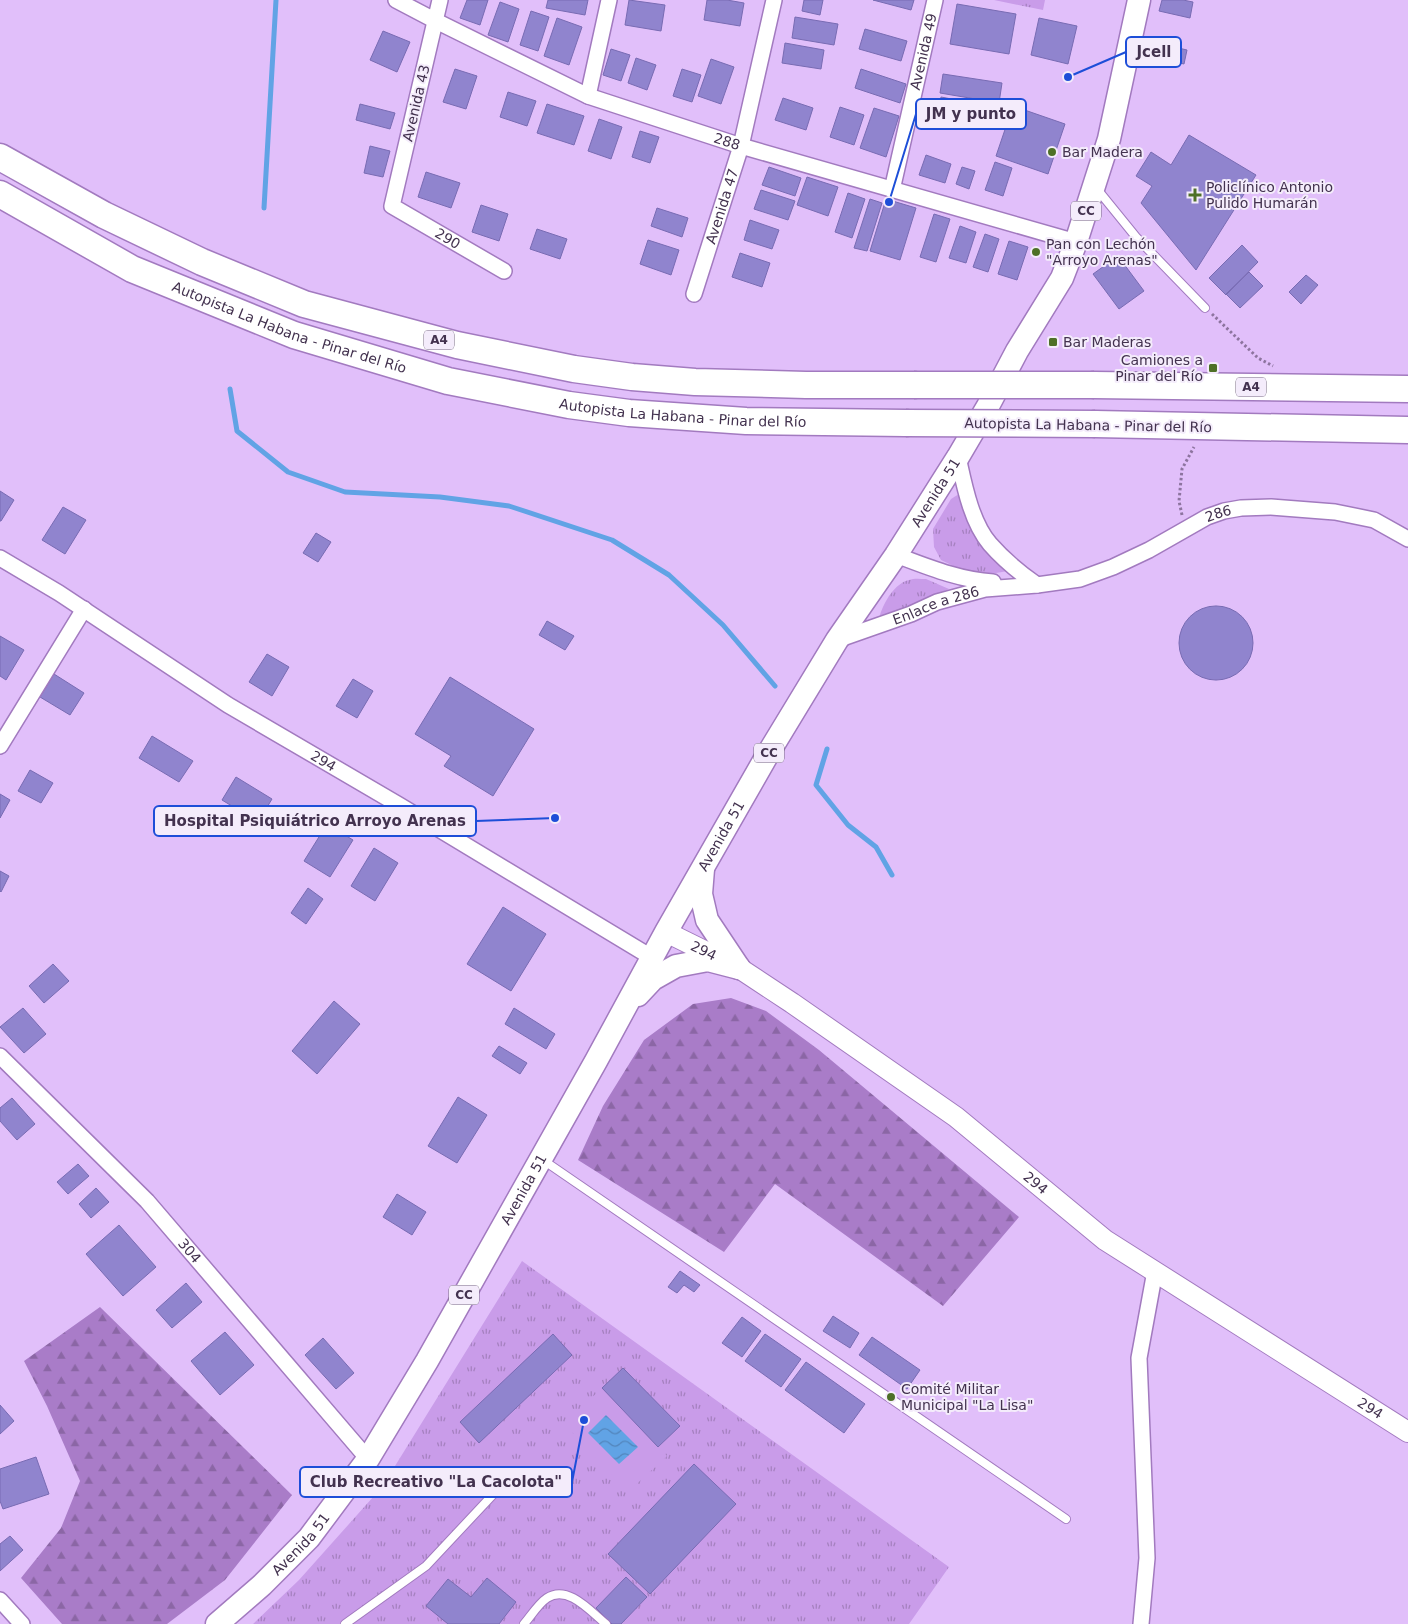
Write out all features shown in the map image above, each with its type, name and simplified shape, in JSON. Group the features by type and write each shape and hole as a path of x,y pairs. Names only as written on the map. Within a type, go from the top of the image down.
{"highway":[{"name":"Autopista La Habana - Pinar del Río","path":"0,157 104,215 202,262 304,304 457,345 574,369 695,382 806,385 1101,385 1408,389"},
{"name":"Autopista La Habana - Pinar del Río","path":"0,194 132,269 294,335 448,381 569,405 629,413 746,422 1102,424 1408,430"},
{"path":"1101,385 1102,424"}],"main road":[{"name":"Avenida 51","path":"217,1624 262,1585 308,1538 368,1459 427,1361 541,1159 651,957 769,752 837,640 896,555 958,456 1031,326 1062,278 1076,242 1109,139 1139,0"},
{"path":"703,867 701,894 707,920 739,968"},
{"name":"294","path":"666,932 739,968 956,1117 1105,1240 1408,1432"},
{"path":"623,1010 652,979 676,966 708,960 739,968"}],"street":[{"name":"288","path":"396,0 588,96 742,146 1076,242"},
{"name":"Avenida 43","path":"392,206 440,0"},
{"path":"588,96 609,0"},
{"name":"Avenida 47","path":"694,294 742,146 774,0"},
{"name":"Avenida 49","path":"892,190 935,0"},
{"name":"290","path":"392,206 504,271"},
{"path":"958,456 967,498 989,543 1014,568 1037,585"},
{"name":"286","path":"1037,585 1080,579 1113,567 1207,518 1224,511 1241,508 1329,510 1374,520 1408,539"},
{"name":"Enlace a 286","path":"896,555 936,570 974,581 1037,585"},
{"name":"294","path":"0,558 59,593 228,705 399,805 651,957"},
{"name":"Enlace a 286","path":"837,640 955,596 985,589 1037,585"},
{"path":"0,746 84,610"},
{"name":"304","path":"0,1056 147,1201 368,1459"},
{"path":"1141,1624 1147,1558 1139,1358 1155,1272"},
{"path":"0,1600 22,1624"}],"lane":[{"path":"1094,185 1136,237 1205,308"},
{"path":"541,1159 1066,1519"},
{"path":"345,1624 426,1566 501,1486"},
{"path":"524,1624 545,1599 553,1594 564,1594 577,1600 606,1624"}],"path":[{"path":"1205,308 1258,358 1276,368"},
{"path":"1184,530 1179,501 1182,470 1205,426"}],"green space":[{"path":"994,0 1045,0 1043,10"},
{"path":"959,494 974,533 985,550 1008,571 990,574 968,573 941,560 934,547 933,529 951,499"},
{"path":"926,579 949,589 883,619 880,615 887,599 899,585 909,580"},
{"path":"731,998 766,1011 819,1050 1019,1217 943,1306 775,1184 724,1252 578,1160 603,1106 644,1040 693,1004"},
{"path":"522,1261 949,1567 909,1624 253,1624 299,1580 382,1487"},
{"path":"100,1307 292,1495 225,1580 167,1624 62,1624 21,1578 61,1528 80,1481 47,1406 24,1361"},
{"path":"602,1388 667,1456 628,1492 564,1424"}],"water":[{"path":"606,1415 638,1447 619,1464 588,1433"}],"building":[{"path":"467,0 488,0 480,25 460,18"},
{"path":"548,0 588,0 585,15 546,8"},
{"path":"629,0 665,5 661,31 625,25"},
{"path":"707,0 727,0 744,3 740,26 704,20"},
{"path":"804,0 823,0 820,15 802,11"},
{"path":"873,0 914,0 911,10"},
{"path":"1162,0 1193,2 1190,18 1159,11"},
{"path":"500,2 519,9 508,42 488,35"},
{"path":"957,4 1016,14 1009,54 950,44"},
{"path":"531,11 549,17 538,51 520,45"},
{"path":"795,17 838,24 834,45 792,38"},
{"path":"557,18 582,27 569,65 544,56"},
{"path":"1039,18 1077,26 1068,64 1031,55"},
{"path":"865,29 907,41 901,61 859,49"},
{"path":"383,31 410,42 397,72 370,60"},
{"path":"1153,42 1187,50 1184,64 1150,56"},
{"path":"785,43 824,50 821,69 782,63"},
{"path":"611,49 630,55 621,81 603,75"},
{"path":"636,58 656,65 647,90 628,83"},
{"path":"711,59 734,67 721,104 698,96"},
{"path":"455,69 477,76 466,109 443,102"},
{"path":"682,69 701,75 692,102 673,96"},
{"path":"861,69 906,84 900,103 855,88"},
{"path":"943,74 1002,83 999,103 940,93"},
{"path":"508,92 536,101 527,126 500,117"},
{"path":"941,97 988,106 984,125 938,116"},
{"path":"783,98 813,108 806,130 775,120"},
{"path":"360,104 395,113 390,129 356,120"},
{"path":"547,104 584,116 574,145 537,133"},
{"path":"1013,106 1065,124 1048,174 996,156"},
{"path":"840,107 864,115 854,145 830,137"},
{"path":"874,108 899,116 886,157 860,148"},
{"path":"599,119 622,127 611,159 588,151"},
{"path":"640,131 659,137 650,163 632,157"},
{"name":"Policlínico Antonio Pulido Humarán","path":"1189,135 1256,175 1196,270 1141,203 1152,186 1136,176 1151,152 1171,165"},
{"path":"370,146 390,151 383,177 364,173"},
{"path":"926,155 951,164 945,183 919,175"},
{"path":"995,162 1012,168 1003,196 985,190"},
{"path":"769,167 801,178 795,196 762,185"},
{"path":"962,167 975,171 969,189 956,184"},
{"path":"426,172 460,183 451,208 418,197"},
{"path":"807,177 838,187 828,216 797,205"},
{"path":"761,190 795,201 788,220 754,209"},
{"path":"848,193 865,199 852,238 835,232"},
{"path":"870,199 882,203 867,251 854,248"},
{"path":"886,199 916,208 900,260 870,251"},
{"path":"481,205 508,214 499,241 472,232"},
{"path":"657,208 688,218 682,237 651,226"},
{"path":"934,214 950,219 936,262 920,257"},
{"path":"750,220 779,230 772,249 744,240"},
{"path":"960,226 976,232 966,263 949,258"},
{"path":"537,229 567,239 560,259 530,249"},
{"path":"985,234 999,239 988,272 973,267"},
{"path":"648,240 679,250 671,275 640,264"},
{"path":"1009,241 1028,247 1017,280 998,274"},
{"path":"1242,245 1258,262 1226,295 1209,278"},
{"path":"740,253 770,263 762,287 732,277"},
{"path":"1118,256 1144,291 1119,309 1093,274"},
{"path":"1249,272 1263,286 1240,308 1226,294"},
{"path":"1306,275 1318,285 1301,304 1289,292"},
{"path":"0,491 14,500 1,521 0,521"},
{"path":"63,507 86,520 65,554 42,540"},
{"path":"316,533 331,542 318,562 303,553"},
{"path":"1216,606 1230,609 1242,617 1250,629 1253,643 1250,657 1242,669 1230,677 1216,680 1202,677 1190,669 1182,657 1179,643 1182,629 1190,617 1202,609"},
{"path":"547,621 574,636 565,650 539,635"},
{"path":"0,636 24,650 6,680 0,676"},
{"path":"267,654 289,667 272,696 249,682"},
{"path":"54,674 84,693 70,715 40,697"},
{"path":"450,677 534,729 493,796 444,766 451,756 415,734"},
{"path":"353,679 373,691 357,718 336,706"},
{"path":"152,736 193,761 179,782 139,758"},
{"path":"30,770 53,783 41,803 18,791"},
{"path":"236,777 272,799 258,822 222,800"},
{"path":"0,794 10,800 0,818"},
{"path":"327,824 353,840 330,877 304,861"},
{"path":"374,848 398,863 375,901 351,886"},
{"path":"0,871 9,876 1,892 0,891"},
{"path":"308,888 323,899 306,924 291,913"},
{"path":"503,907 546,934 511,991 467,964"},
{"path":"53,964 69,981 44,1003 29,986"},
{"path":"334,1001 360,1024 317,1074 292,1051"},
{"path":"23,1008 46,1034 24,1053 0,1027"},
{"path":"514,1008 555,1034 546,1049 505,1024"},
{"path":"499,1046 527,1063 520,1074 492,1056"},
{"path":"458,1097 487,1115 457,1163 428,1146"},
{"path":"12,1098 35,1124 17,1140 0,1121 0,1108"},
{"path":"78,1164 89,1176 68,1194 57,1182"},
{"path":"96,1188 109,1202 91,1218 79,1204"},
{"path":"397,1194 426,1212 412,1235 383,1217"},
{"path":"119,1225 156,1267 123,1296 86,1254"},
{"path":"680,1271 700,1285 694,1292 684,1285 677,1293 668,1287"},
{"path":"186,1283 202,1302 172,1328 156,1310"},
{"path":"833,1316 859,1333 850,1348 823,1331"},
{"path":"742,1317 761,1331 742,1357 722,1343"},
{"path":"225,1332 254,1365 220,1395 191,1361"},
{"path":"553,1334 572,1355 479,1443 460,1422"},
{"path":"765,1334 801,1359 781,1387 745,1361"},
{"path":"872,1337 920,1370 907,1389 859,1355"},
{"path":"323,1338 354,1373 336,1389 305,1355"},
{"path":"806,1362 865,1404 844,1433 785,1390"},
{"path":"623,1368 680,1426 658,1447 602,1388"},
{"path":"0,1405 14,1421 0,1434"},
{"path":"36,1457 49,1494 3,1509 0,1501 0,1469"},
{"path":"694,1464 736,1504 650,1594 608,1554"},
{"path":"10,1536 23,1550 0,1571 0,1544"},
{"path":"626,1577 647,1597 621,1624 612,1624 596,1608"},
{"path":"487,1578 516,1602 499,1624 448,1624 426,1606 448,1579 471,1597"}],"waterway":[{"path":"264,208 276,0"},
{"path":"230,389 237,431 288,472 345,492 440,497 509,506 612,540 669,575 723,625 775,686"},
{"path":"827,749 816,785 848,825 876,847 892,875"}],"place":[{"name":"Jcell","path":"1068,77"},
{"name":"Bar Madera","path":"1052,152"},
{"name":"Policlínico Antonio Pulido Humarán","path":"1195,195"},
{"name":"JM y punto","path":"889,202"},
{"name":"Pan con Lechón \"Arroyo Arenas\"","path":"1036,252"},
{"name":"Bar Maderas","path":"1053,342"},
{"name":"Camiones a Pinar del Río","path":"1213,368"},
{"name":"Hospital Psiquiátrico Arroyo Arenas","path":"555,818"},
{"name":"Comité Militar Municipal \"La Lisa\"","path":"891,1397"},
{"name":"Club Recreativo \"La Cacolota\"","path":"584,1420"}]}
